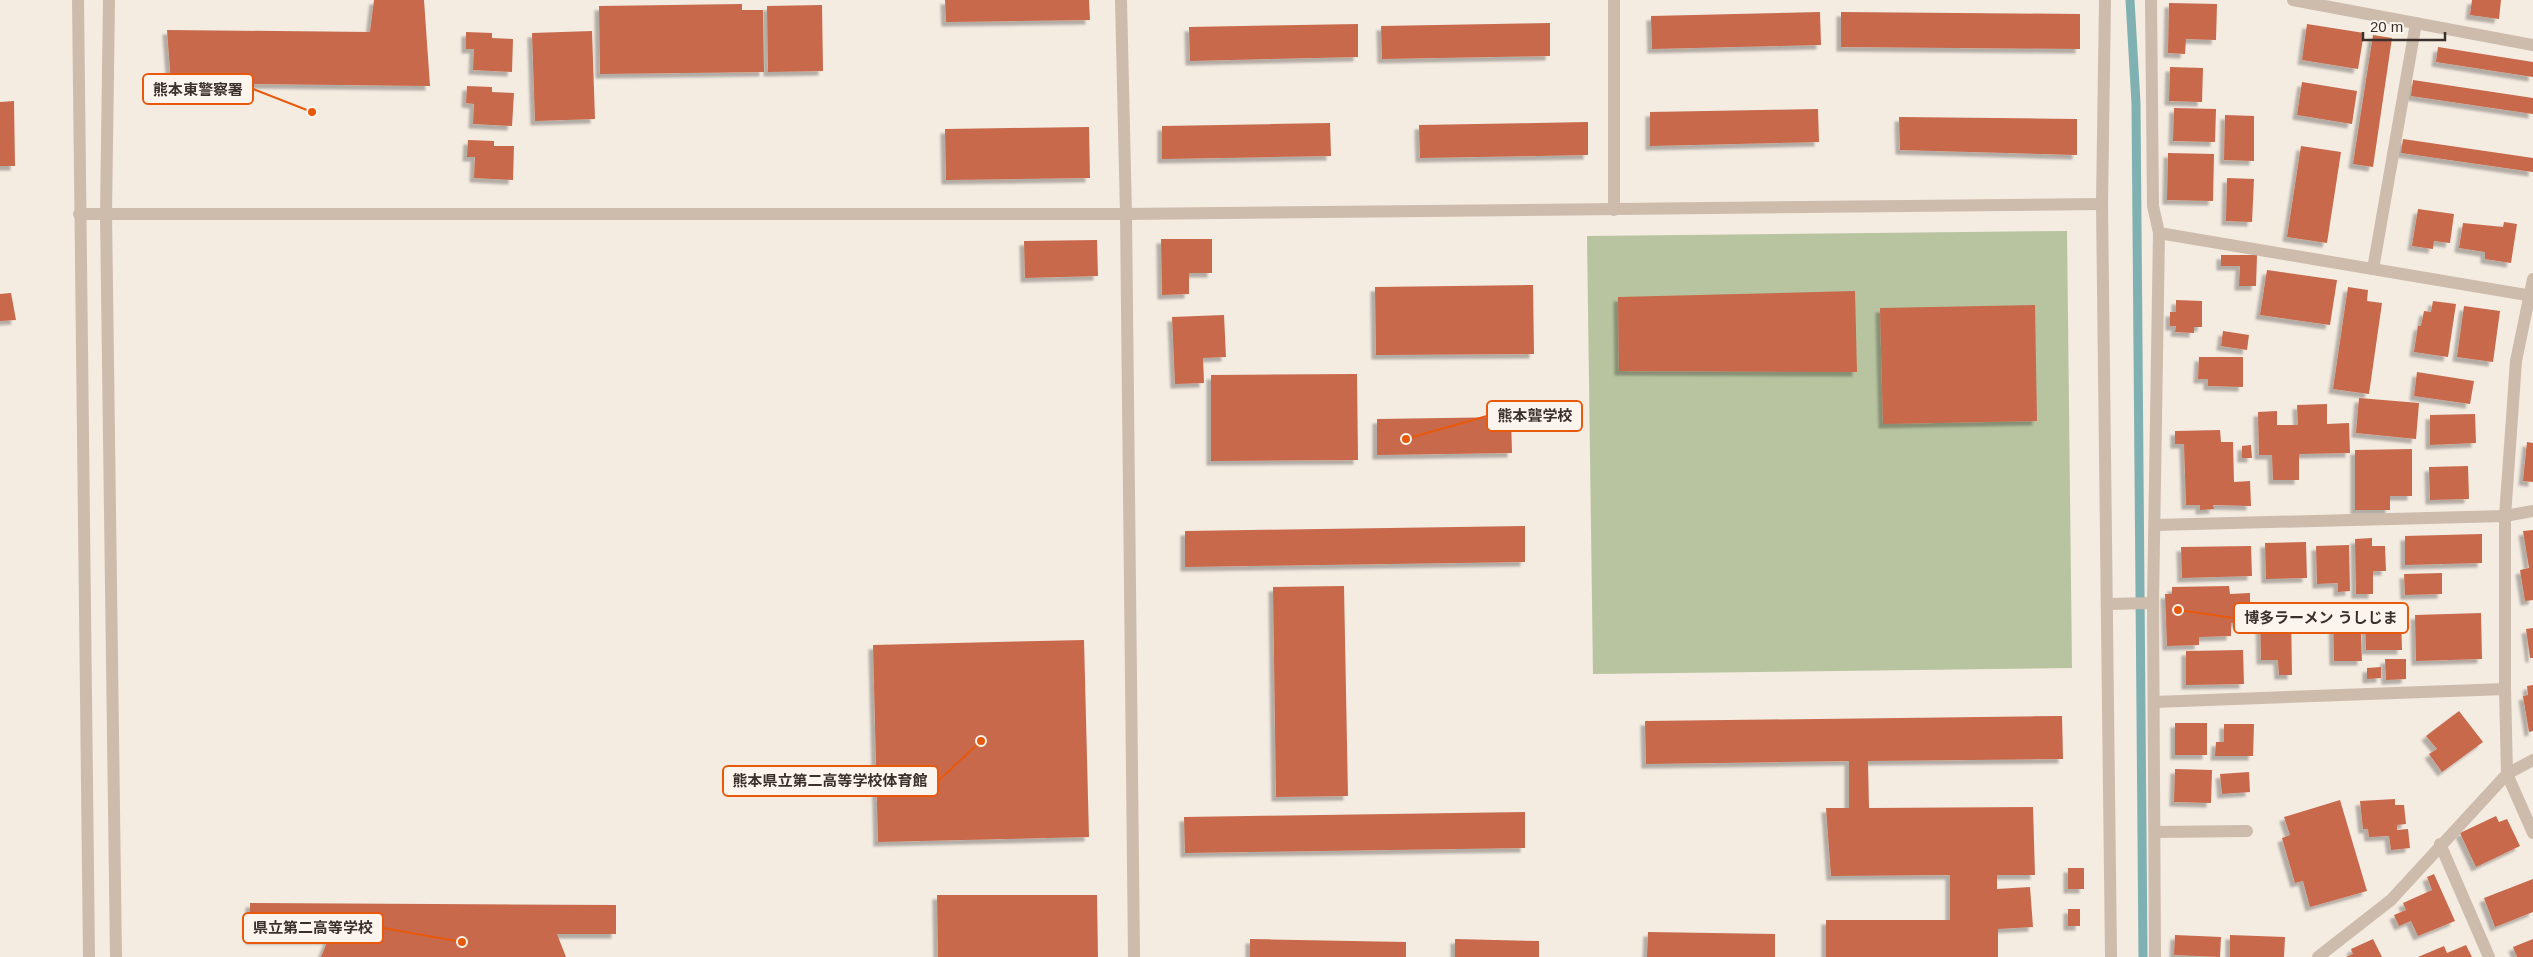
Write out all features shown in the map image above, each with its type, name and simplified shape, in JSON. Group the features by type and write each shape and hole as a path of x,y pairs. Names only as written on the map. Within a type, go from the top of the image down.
{"street":[{"path":"78,0 89,957"},
{"path":"109,0 106,214 116,957"},
{"path":"1121,0 1126,214 1134,957"},
{"path":"1614,0 1614,210"},
{"path":"2105,0 2102,204 2112,957"},
{"path":"2151,0 2153,206 2159,233 2153,603 2155,957"},
{"path":"2293,0 2321,3 2533,45"},
{"path":"2373,269 2416,23"},
{"path":"79,214 1126,214 2102,204"},
{"path":"2159,233 2531,296"},
{"path":"2533,279 2516,361 2505,516 2507,774 2533,833"},
{"path":"2155,525 2505,516 2533,511"},
{"path":"2107,604 2153,603"},
{"path":"2154,702 2505,689"},
{"path":"2318,957 2391,900 2440,844 2507,774 2533,760"},
{"path":"2155,832 2247,831"},
{"path":"2440,844 2489,957"}],"green space":[{"path":"2067,231 2072,668 1593,674 1587,236"}],"building":[{"path":"374,0 424,0 430,86 171,83 167,30 370,32"},
{"path":"945,0 1089,0 1090,20 946,22"},
{"path":"2472,0 2501,0 2499,19 2470,15"},
{"path":"2169,3 2217,4 2216,40 2186,39 2185,54 2168,53"},
{"path":"742,4 742,10 763,10 764,72 600,74 599,6"},
{"path":"822,5 823,71 768,72 767,6"},
{"path":"1820,12 1821,45 1652,49 1651,16"},
{"path":"1841,12 2080,14 2080,49 1841,47"},
{"path":"1550,23 1550,56 1382,59 1381,26"},
{"path":"1358,24 1358,57 1190,61 1189,27"},
{"path":"2307,24 2364,33 2358,69 2302,60"},
{"path":"592,31 595,119 535,121 532,33"},
{"path":"466,32 492,33 492,38 513,39 512,72 473,70 474,49 466,49"},
{"path":"2373,35 2392,38 2373,167 2353,164"},
{"path":"2438,47 2533,62 2533,77 2436,62"},
{"path":"2170,67 2203,68 2202,102 2169,101"},
{"path":"2413,80 2533,98 2533,114 2411,96"},
{"path":"2302,82 2357,91 2352,124 2297,115"},
{"path":"467,86 492,87 492,92 514,93 512,126 473,124 474,104 466,103"},
{"path":"14,101 15,166 0,166 0,102"},
{"path":"2174,108 2216,109 2215,142 2173,141"},
{"path":"1818,109 1819,142 1650,146 1650,112"},
{"path":"2225,115 2254,116 2254,161 2224,160"},
{"path":"1899,117 2077,119 2077,155 1900,150"},
{"path":"1588,122 1588,155 1420,158 1419,125"},
{"path":"1330,123 1331,156 1162,159 1162,126"},
{"path":"1089,127 1090,178 946,180 945,129"},
{"path":"2403,139 2533,158 2533,172 2401,153"},
{"path":"468,140 494,141 494,146 514,146 513,180 474,178 475,157 467,157"},
{"path":"2301,146 2341,152 2327,243 2287,237"},
{"path":"2168,153 2214,154 2213,201 2167,200"},
{"path":"2227,178 2254,179 2252,222 2226,221"},
{"path":"2418,209 2454,214 2450,243 2434,241 2433,249 2412,246"},
{"path":"2504,222 2517,224 2511,263 2485,259 2485,252 2459,248 2463,223 2503,227"},
{"path":"1161,239 1212,239 1212,273 1189,273 1189,294 1162,295"},
{"path":"1097,240 1098,276 1025,278 1024,241"},
{"path":"2221,255 2257,255 2256,286 2239,286 2240,266 2221,266"},
{"path":"2267,270 2337,280 2330,325 2260,315"},
{"path":"1533,285 1534,354 1376,355 1375,287"},
{"path":"2348,287 2368,290 2367,301 2382,303 2369,394 2333,389"},
{"path":"1855,291 1857,372 1619,371 1618,297"},
{"path":"11,293 16,320 0,321 0,294"},
{"path":"2176,300 2202,301 2202,327 2194,327 2194,333 2175,332 2176,326 2170,326 2170,312 2176,312"},
{"path":"2433,301 2456,304 2448,357 2414,352 2418,326 2421,326 2424,311 2431,312"},
{"path":"2035,305 2037,421 1883,424 1880,308"},
{"path":"2464,306 2500,311 2493,362 2457,357"},
{"path":"1224,315 1226,357 1203,358 1204,383 1175,384 1172,317"},
{"path":"2223,331 2249,335 2247,350 2221,346"},
{"path":"2199,357 2243,357 2243,387 2208,386 2208,379 2198,379"},
{"path":"2417,372 2474,381 2470,404 2414,396"},
{"path":"1357,374 1358,460 1211,461 1211,375"},
{"path":"2359,398 2419,403 2416,439 2356,433"},
{"path":"2327,404 2327,424 2349,423 2350,453 2299,454 2299,480 2273,480 2272,455 2259,455 2258,412 2277,411 2277,425 2298,425 2297,405"},
{"path":"2475,414 2476,443 2430,445 2430,415"},
{"path":"1511,417 1512,453 1377,455 1377,419"},
{"path":"2220,430 2221,442 2233,442 2234,482 2250,481 2251,506 2213,505 2214,509 2200,510 2200,505 2186,505 2184,444 2175,444 2175,431"},
{"path":"2527,442 2533,443 2533,482 2523,481"},
{"path":"2251,445 2252,458 2242,458 2242,446"},
{"path":"2412,449 2412,496 2390,496 2390,510 2355,510 2355,450"},
{"path":"2468,466 2469,499 2430,500 2429,467"},
{"path":"1525,526 1525,562 1185,567 1185,531"},
{"path":"2533,530 2533,600 2525,601 2520,570 2529,568 2523,531"},
{"path":"2482,534 2482,563 2405,565 2405,536"},
{"path":"2372,538 2372,546 2385,546 2386,571 2373,571 2373,594 2356,594 2355,539"},
{"path":"2306,542 2307,578 2266,579 2265,543"},
{"path":"2349,545 2350,591 2338,592 2338,583 2317,584 2316,546"},
{"path":"2251,546 2252,576 2182,578 2181,547"},
{"path":"2442,573 2442,594 2405,595 2404,574"},
{"path":"1344,586 1348,796 1276,797 1273,587"},
{"path":"2229,586 2230,594 2250,593 2250,622 2231,623 2231,636 2199,637 2199,645 2167,646 2165,594 2172,594 2172,587"},
{"path":"2360,610 2362,661 2334,661 2333,611"},
{"path":"2291,613 2292,675 2279,675 2278,660 2261,660 2260,614"},
{"path":"2382,613 2382,617 2401,617 2402,650 2366,650 2365,614"},
{"path":"2481,613 2482,659 2416,661 2415,615"},
{"path":"2533,628 2533,658 2530,658 2526,629"},
{"path":"1084,640 1089,837 878,842 873,645"},
{"path":"2243,650 2244,684 2186,685 2186,651"},
{"path":"2385,659 2406,659 2406,679 2386,680"},
{"path":"2381,667 2381,678 2367,679 2367,668"},
{"path":"2533,685 2533,731 2529,732 2523,696 2528,695 2527,686"},
{"path":"2459,711 2483,742 2442,772 2429,754 2437,749 2426,736"},
{"path":"2062,716 2063,759 1868,761 1869,808 2033,807 2035,875 1997,875 1997,889 2030,887 2033,927 1998,929 1998,957 1826,957 1826,920 1950,920 1950,875 1831,876 1826,808 1849,808 1849,761 1646,764 1645,721"},
{"path":"2175,723 2207,723 2207,755 2175,755"},
{"path":"2224,724 2254,724 2253,756 2215,756 2216,742 2224,742"},
{"path":"2175,769 2212,770 2211,803 2174,802"},
{"path":"2249,772 2250,792 2222,794 2220,774"},
{"path":"2395,799 2395,805 2404,805 2406,824 2397,825 2397,830 2408,829 2410,848 2391,850 2389,836 2369,837 2368,829 2363,829 2360,801"},
{"path":"2340,800 2367,891 2310,907 2303,881 2295,883 2282,838 2290,835 2284,817"},
{"path":"1525,812 1525,848 1185,853 1184,817"},
{"path":"2496,816 2499,822 2507,819 2520,846 2476,867 2460,833"},
{"path":"2068,868 2084,868 2084,889 2068,889"},
{"path":"2434,874 2455,921 2418,936 2411,921 2399,926 2394,915 2406,910 2403,903 2432,890 2427,877"},
{"path":"2533,879 2533,912 2495,927 2484,898"},
{"path":"937,895 1097,895 1098,957 938,957"},
{"path":"250,903 616,905 616,934 557,934 566,957 321,957 328,940 250,940"},
{"path":"2068,909 2080,909 2080,926 2068,926"},
{"path":"1648,932 1775,934 1775,957 1647,957"},
{"path":"2175,935 2221,937 2220,957 2174,955"},
{"path":"2230,935 2285,937 2284,957 2230,957"},
{"path":"1250,939 1406,942 1406,957 1250,957"},
{"path":"1455,939 1539,941 1539,957 1455,957"},
{"path":"2373,939 2382,957 2346,957 2353,954 2351,949"},
{"path":"2533,939 2533,957 2517,957 2513,947"},
{"path":"2466,945 2472,957 2418,957 2444,946 2447,953"}],"waterway":[{"path":"2130,0 2136,103 2143,957"}],"place":[{"name":"熊本東警察署","path":"312,112"},
{"name":"熊本聾学校","path":"1406,439"},
{"name":"博多ラーメン うしじま","path":"2178,610"},
{"name":"熊本県立第二高等学校体育館","path":"981,741"},
{"name":"県立第二高等学校","path":"462,942"}]}
